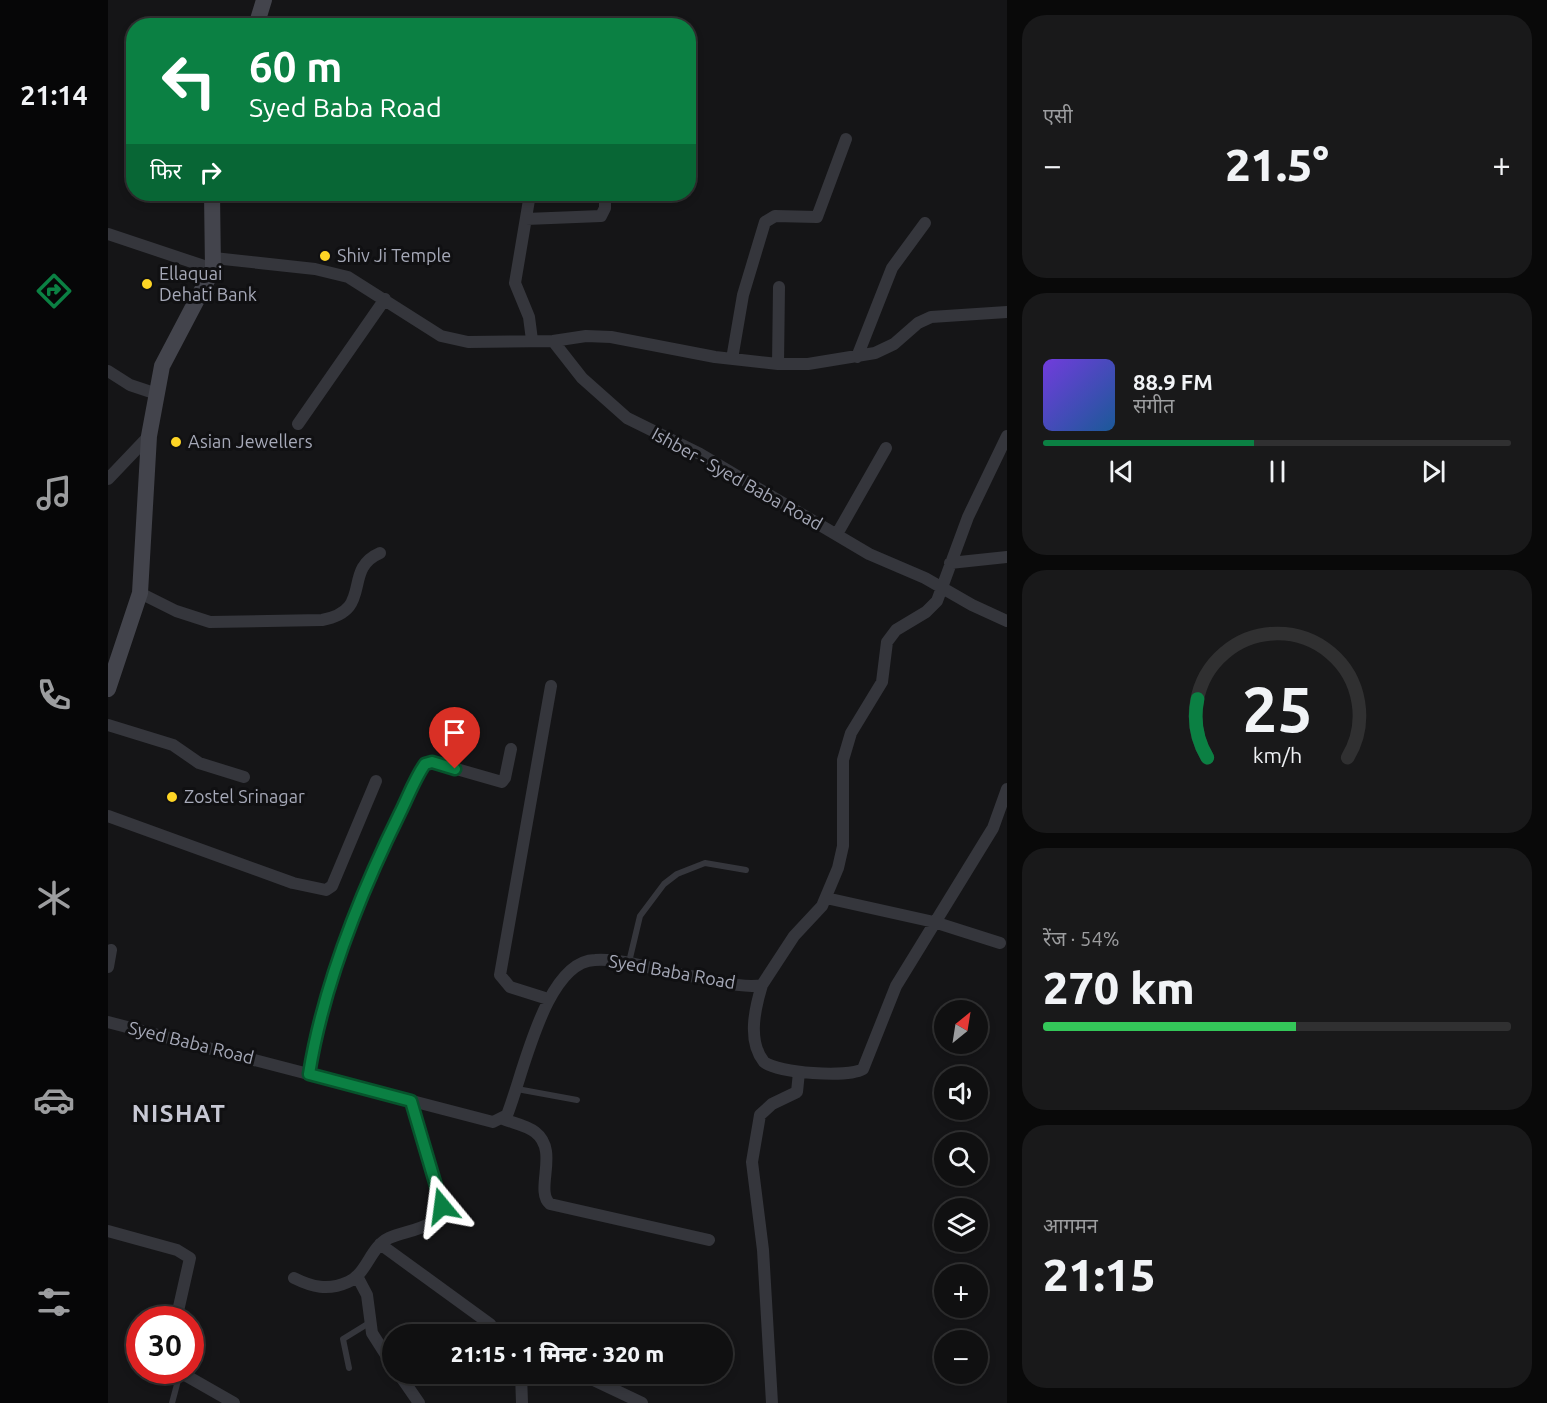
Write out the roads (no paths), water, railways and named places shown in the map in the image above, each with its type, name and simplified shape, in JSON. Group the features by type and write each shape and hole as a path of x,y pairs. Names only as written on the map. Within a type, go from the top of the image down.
{"main road":[{"path":"258,18 264,0"},
{"path":"108,689 140,593 149,436 162,366 213,263 212,201"}],"street":[{"path":"732,359 743,295 765,222 775,216 817,218 846,139"},
{"path":"529,201 515,283 529,317 531,340"},
{"path":"526,219 601,216 605,208 605,201"},
{"path":"857,357 892,268 925,223"},
{"path":"108,234 213,263 336,273 385,299 449,340 468,342 553,341 586,336 611,337 732,359 778,364 808,364 857,357 885,350 918,323 931,317 1007,312"},
{"path":"778,364 779,287"},
{"path":"298,424 385,299"},
{"name":"Ishber - Syed Baba Road","path":"553,341 582,378 627,418 700,454 869,554 925,578 942,589 1007,621"},
{"path":"108,371 130,384 157,394"},
{"path":"108,478 149,436"},
{"name":"Syed Baba Road","path":"108,1022 487,1122 503,1119 507,1115 548,999 567,971 579,964 592,960 629,963 663,973 762,985 794,936 826,898 842,856 842,777 847,743 882,682 890,636 932,608 942,589 950,563 978,495 1007,436"},
{"path":"837,534 886,448"},
{"path":"140,593 176,611 210,622 322,620 338,617 348,610 365,562 380,553"},
{"path":"950,563 1007,557"},
{"path":"548,999 510,987 500,975 552,686"},
{"path":"108,725 174,745 199,764 244,777"},
{"path":"309,1074 314,1044 347,939 387,839 423,766 432,762 502,782 506,778 511,749"},
{"path":"108,816 293,883 326,890 332,886 376,781"},
{"path":"762,985 754,1021 759,1056 768,1065 799,1072 854,1073 863,1069 890,998 993,828 1007,789"},
{"path":"826,898 934,922 1000,943"},
{"path":"108,967 111,950"},
{"path":"772,1403 763,1250 752,1162 760,1115 772,1104 797,1092 799,1072"},
{"path":"294,1278 309,1286 323,1288 344,1284 357,1276 380,1244 432,1223 441,1212 411,1101"},
{"path":"503,1119 531,1129 543,1140 547,1160 545,1197 550,1204 709,1240"},
{"path":"108,1231 177,1250 190,1258 179,1306"},
{"path":"380,1244 490,1324"},
{"path":"357,1276 367,1295 369,1323 375,1340 382,1350"},
{"path":"200,1384 234,1403"},
{"path":"406,1384 419,1403"},
{"path":"521,1384 522,1403"},
{"path":"602,1384 642,1403"}],"lane":[{"path":"629,963 640,916 664,884 676,874 705,863 746,870"},
{"path":"517,1089 577,1100"},
{"path":"349,1368 343,1339 369,1323"},
{"path":"172,1403 176,1384"}],"place":[{"name":"Shiv Ji Temple","path":"325,256"},
{"name":"Ellaquai Dehati Bank","path":"147,284"},
{"name":"Asian Jewellers","path":"176,442"},
{"name":"Zostel Srinagar","path":"172,797"}],"district":[{"name":"NISHAT","path":"179,1114"}]}
